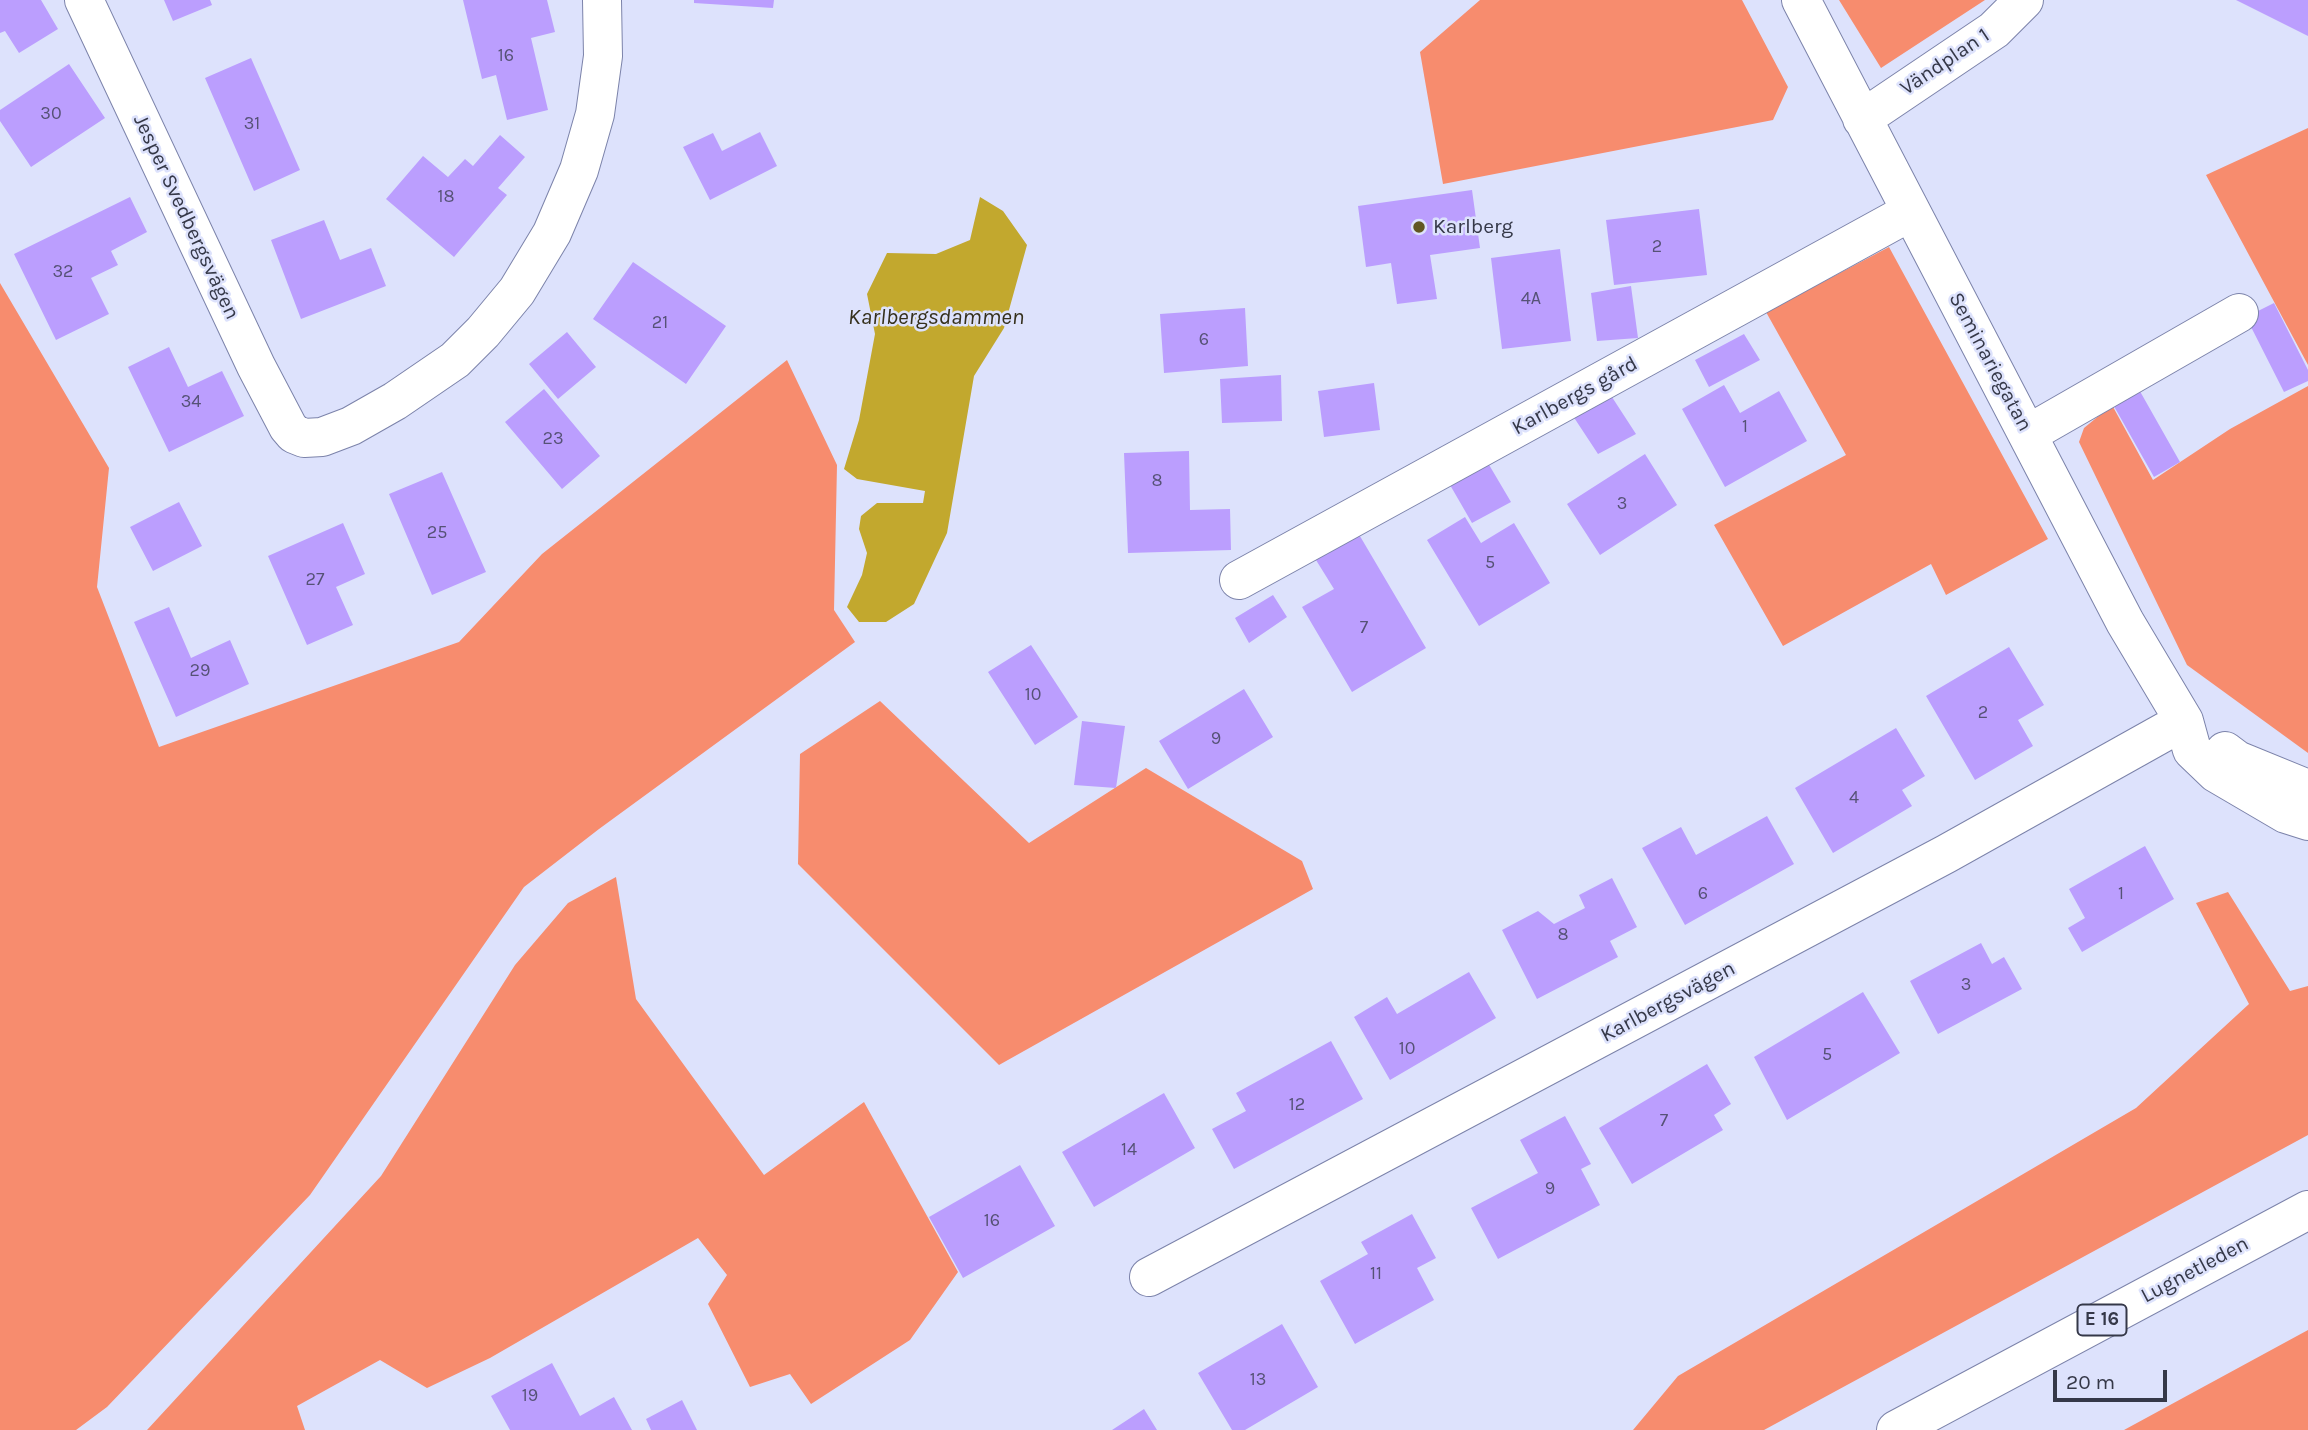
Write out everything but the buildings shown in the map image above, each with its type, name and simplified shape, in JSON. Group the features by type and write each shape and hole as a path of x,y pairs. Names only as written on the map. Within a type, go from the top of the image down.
{"main road":[{"name":"Jesper Svedbergsvägen","path":"84,0 256,366 291,431 304,438 322,437 351,426 395,401 455,360 483,332 517,290 552,233 579,170 595,114 603,56 602,0"},
{"name":"Seminariegatan","path":"1801,0 2125,622 2184,722"},
{"name":"Vändplan 1","path":"1862,118 1994,30 2024,0"},
{"name":"Karlbergs gård","path":"1240,580 1910,212"},
{"path":"2028,433 2239,313"},
{"path":"2184,722 2237,760 2308,789"},
{"path":"2184,722 2192,750 2216,773 2286,814 2308,821"},
{"name":"Karlbergsvägen","path":"1149,1278 1946,854 2184,722"},
{"name":"Lugnetleden","path":"1896,1430 2308,1210"}],"shaded area":[{"path":"1480,0 1742,0 1788,87 1773,120 1443,184 1420,52"},
{"path":"1839,0 1985,0 1881,68"},
{"path":"2308,128 2308,365 2206,175"},
{"path":"1889,247 2048,539 1946,595 1931,564 1783,646 1714,525 1846,455 1766,312"},
{"path":"0,283 109,468 97,587 159,747 459,642 542,554 787,360 837,465 834,610 855,642 524,887 310,1195 107,1407 76,1430 0,1430"},
{"path":"2308,386 2308,753 2187,665 2079,442 2084,428 2112,405 2153,480 2230,429"},
{"path":"880,701 1029,843 1146,768 1302,861 1313,889 999,1065 798,864 800,754"},
{"path":"616,877 636,999 764,1175 864,1102 958,1272 910,1340 811,1404 790,1374 750,1387 708,1304 727,1275 698,1238 490,1358 427,1388 380,1360 297,1406 305,1430 147,1430 381,1176 515,965 568,903"},
{"path":"2228,892 2290,991 2308,986 2308,1135 1764,1430 1633,1430 1678,1376 2136,1108 2249,1004 2196,903"},
{"path":"2308,1330 2308,1430 2124,1430"}],"water":[{"name":"Karlbergsdammen","path":"980,197 1003,211 1027,245 1004,328 974,376 947,533 914,604 886,622 859,622 847,607 862,575 867,553 859,529 861,516 877,503 923,503 925,491 857,479 844,469 859,420 875,334 867,294 887,253 936,254 970,240"}],"place":[{"name":"Karlberg","path":"1419,227"}]}
